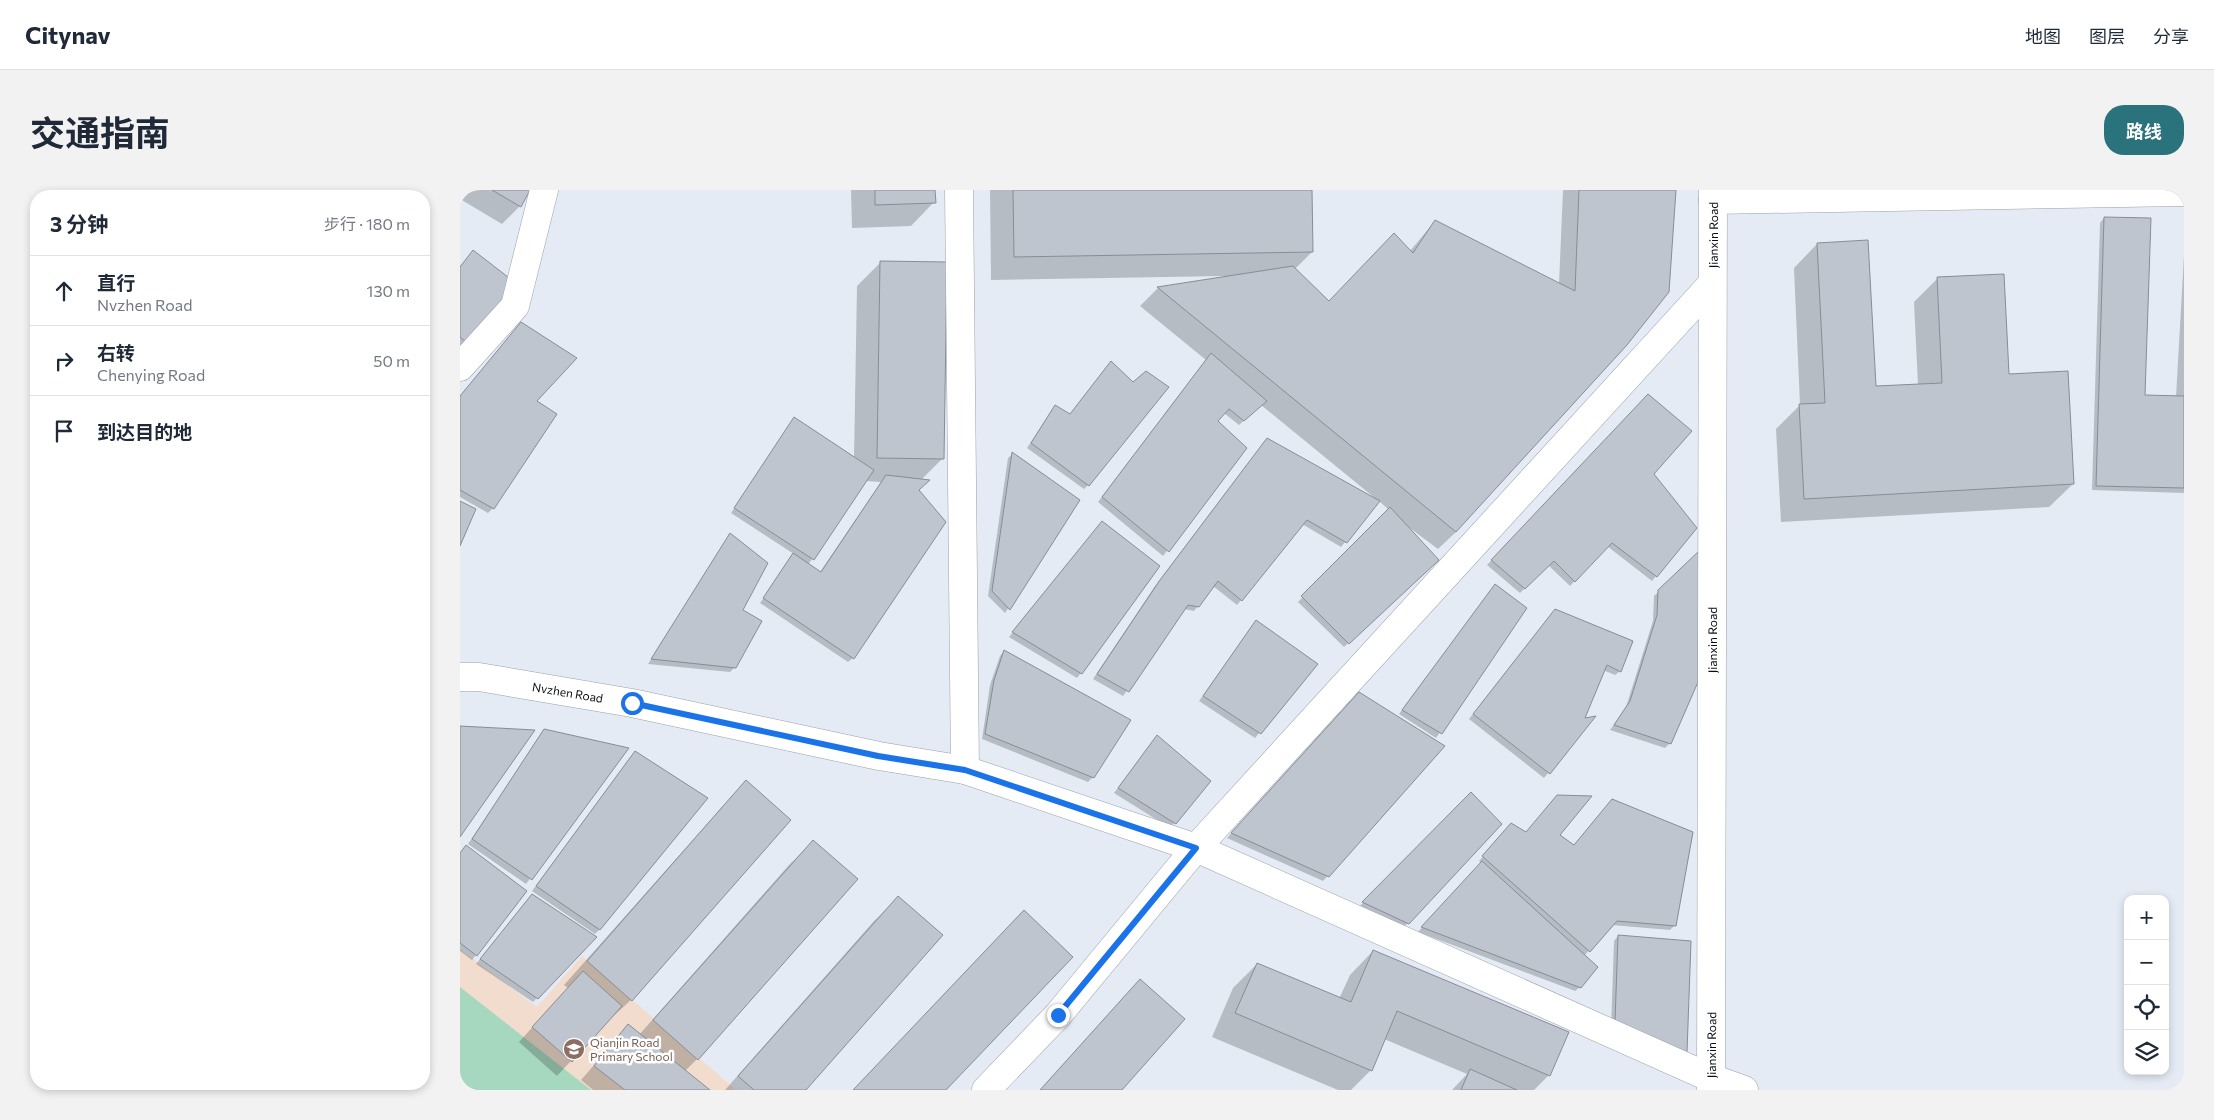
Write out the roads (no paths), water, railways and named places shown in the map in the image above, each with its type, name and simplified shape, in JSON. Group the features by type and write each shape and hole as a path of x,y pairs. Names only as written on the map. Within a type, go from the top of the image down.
{"street":[{"path":"460,367 515,306 544,190"},
{"path":"959,190 965,770"},
{"path":"1713,195 2184,192"},
{"name":"Jianxin Road","path":"1711,1084 1711,285 1713,195"},
{"path":"986,1090 1058,1015 1196,848 1711,285"},
{"name":"Nvzhen Road","path":"460,677 479,677 632,703 878,756 965,770 1196,848 1711,1084 1744,1090"}],"place":[{"name":"Qianjin Road Primary School","path":"574,1049"}]}
